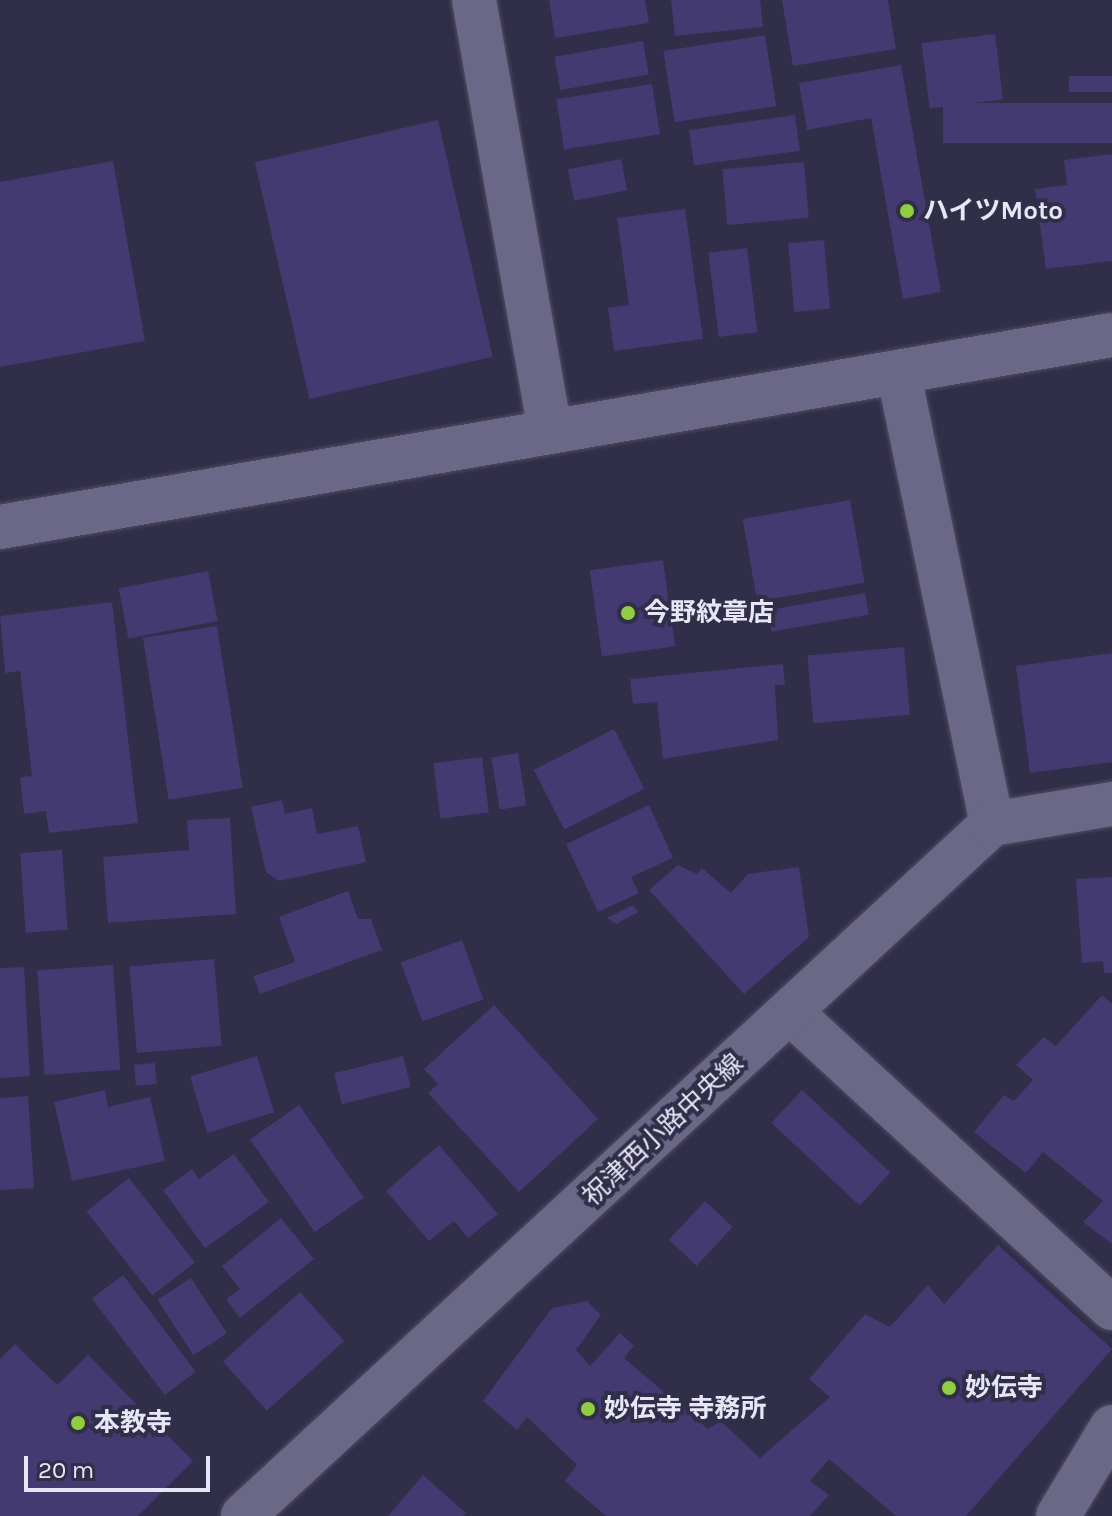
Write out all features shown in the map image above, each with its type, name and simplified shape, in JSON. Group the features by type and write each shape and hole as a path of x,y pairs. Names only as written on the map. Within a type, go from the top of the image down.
{"street":[{"path":"474,0 550,429"},
{"path":"0,527 550,429 899,375 1112,335"},
{"path":"899,375 992,824 1112,804"},
{"name":"祝津西小路中央線","path":"243,1516 791,1013 992,824"},
{"path":"791,1013 1112,1308"},
{"path":"1058,1516 1112,1427"}],"building":[{"path":"549,0 645,0 649,23 555,38"},
{"path":"671,0 760,0 763,27 675,36"},
{"path":"782,0 888,0 896,49 793,66"},
{"path":"995,34 1003,100 930,109 922,43"},
{"path":"765,35 776,106 675,122 663,51"},
{"path":"643,41 649,74 560,90 554,57"},
{"name":"ハイツMoto","path":"901,65 941,292 903,299 871,118 807,130 799,83"},
{"path":"1069,76 1112,76 1112,92 1069,92"},
{"path":"652,84 660,134 564,150 556,99"},
{"path":"943,103 1112,103 1112,143 943,143"},
{"path":"795,115 800,151 694,166 689,130"},
{"path":"438,120 493,357 309,399 255,162"},
{"path":"1112,154 1112,261 1046,269 1035,189 1067,185 1064,160"},
{"path":"621,159 627,190 574,201 568,169"},
{"path":"113,161 145,341 0,367 0,182"},
{"path":"804,162 809,218 727,225 722,169"},
{"path":"685,209 703,339 614,351 608,308 629,305 617,218"},
{"path":"824,240 830,309 794,312 788,243"},
{"path":"747,248 757,332 719,337 708,253"},
{"path":"850,500 865,583 757,602 743,519"},
{"path":"663,560 675,646 602,656 590,570"},
{"path":"208,571 218,621 128,638 119,588"},
{"path":"865,593 869,615 771,632 768,610"},
{"path":"112,602 138,823 49,833 46,811 24,814 20,777 32,776 20,671 5,673 0,616"},
{"path":"217,626 243,788 169,800 143,638"},
{"path":"904,647 910,715 813,723 807,655"},
{"path":"1112,653 1112,762 1030,773 1016,666"},
{"path":"783,664 785,685 775,685 778,740 663,759 657,702 633,704 630,679"},
{"path":"614,729 644,789 564,830 534,770"},
{"path":"518,753 526,805 500,810 491,757"},
{"path":"482,757 489,813 440,819 433,763"},
{"path":"282,800 285,814 312,808 317,834 358,826 366,862 279,881 266,872 251,807"},
{"path":"649,805 673,858 631,877 639,893 598,912 566,844"},
{"path":"230,818 236,914 108,923 103,857 189,850 187,820"},
{"path":"62,850 68,930 26,933 20,853"},
{"path":"678,865 697,874 702,868 731,893 748,874 799,867 809,937 744,994 649,890"},
{"path":"1112,877 1112,973 1104,973 1103,961 1082,963 1076,879"},
{"path":"348,891 358,919 371,919 382,950 260,994 253,976 295,962 279,917"},
{"path":"633,905 639,912 616,924 607,918"},
{"path":"462,940 484,999 422,1021 401,962"},
{"path":"214,959 222,1046 137,1053 129,966"},
{"path":"113,965 120,1070 45,1075 37,970"},
{"path":"24,967 30,1076 0,1078 0,968"},
{"path":"1102,995 1112,1004 1112,1244 1083,1222 1103,1201 1043,1152 1026,1173 974,1132 1004,1095 1014,1101 1033,1080 1016,1065 1044,1037 1056,1046"},
{"path":"494,1005 598,1119 519,1192 428,1093 438,1084 424,1069"},
{"path":"257,1056 274,1112 207,1133 190,1076"},
{"path":"403,1056 411,1087 342,1104 334,1073"},
{"path":"155,1063 157,1084 136,1086 134,1065"},
{"path":"105,1090 108,1107 150,1097 165,1161 72,1181 54,1102"},
{"path":"802,1090 890,1173 860,1205 771,1123"},
{"path":"28,1096 34,1188 0,1190 0,1098"},
{"path":"299,1105 364,1198 315,1232 250,1139"},
{"path":"439,1145 498,1214 468,1238 454,1221 429,1241 386,1191"},
{"path":"234,1154 269,1202 205,1248 163,1190 192,1169 199,1179"},
{"path":"129,1178 195,1262 152,1296 86,1211"},
{"path":"705,1201 733,1227 697,1266 669,1240"},
{"path":"281,1218 314,1259 240,1318 226,1299 240,1289 222,1266"},
{"path":"998,1245 1112,1349 966,1516 896,1516 829,1459 810,1481 829,1495 810,1516 606,1516 565,1481 577,1465 527,1417 517,1430 483,1401 552,1308 587,1301 601,1315 576,1350 590,1366 620,1333 634,1346 624,1358 708,1429 721,1421 760,1458 830,1397 809,1379 865,1314 890,1327 928,1285 944,1304"},
{"path":"123,1275 196,1372 165,1395 92,1298"},
{"path":"191,1278 227,1333 193,1355 157,1300"},
{"path":"300,1292 344,1341 267,1411 223,1362"},
{"name":"本教寺","path":"15,1344 57,1385 88,1355 193,1461 138,1516 0,1516 0,1359"},
{"path":"423,1475 466,1513 463,1516 388,1516"}],"place":[{"name":"ハイツMoto","path":"907,211"},
{"name":"今野紋章店","path":"628,613"},
{"name":"妙伝寺","path":"949,1388"},
{"name":"妙伝寺 寺務所","path":"588,1409"},
{"name":"本教寺","path":"78,1423"}]}
